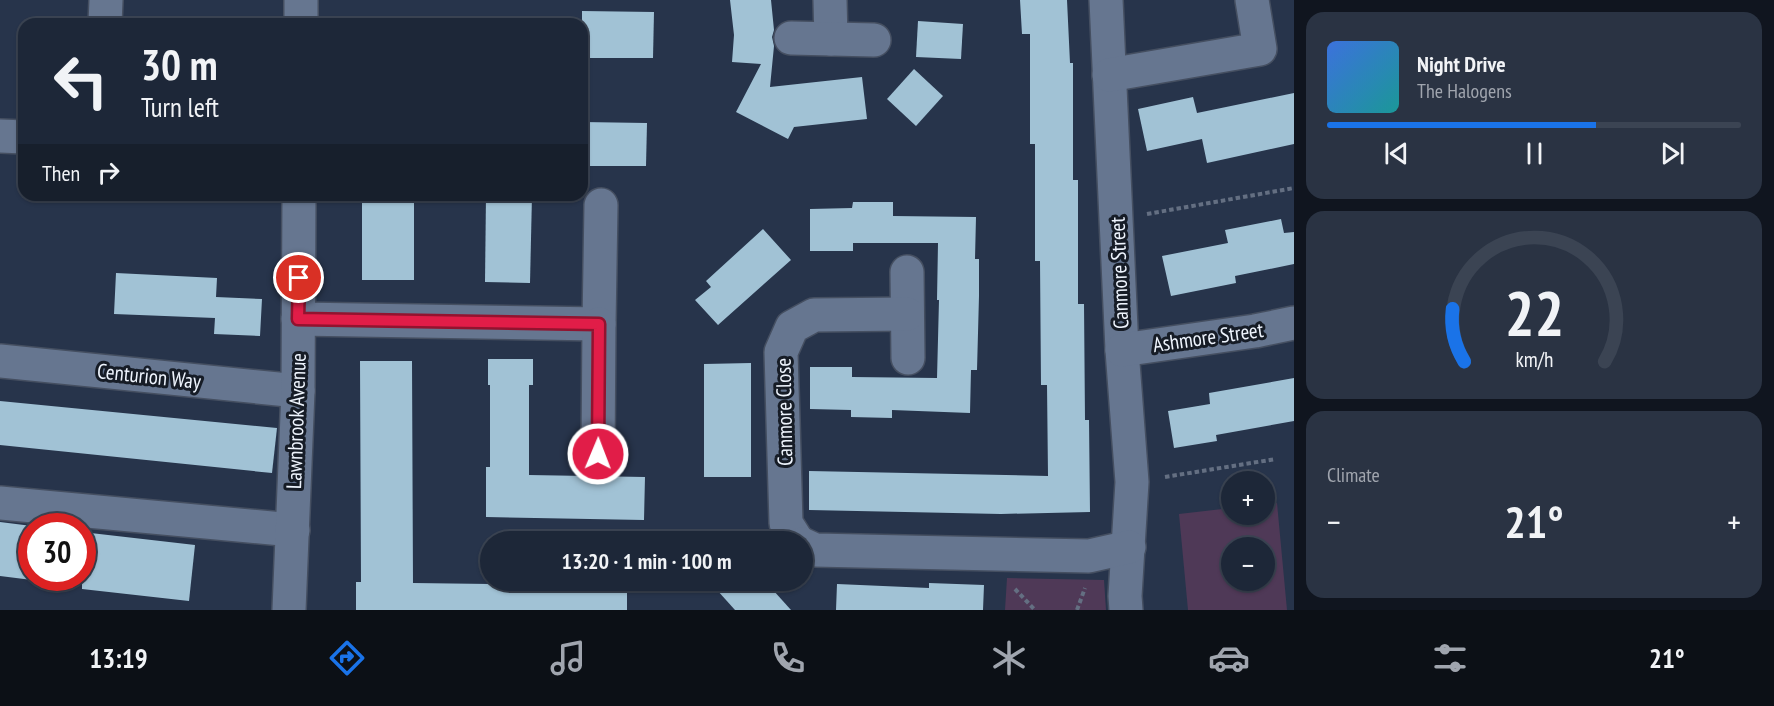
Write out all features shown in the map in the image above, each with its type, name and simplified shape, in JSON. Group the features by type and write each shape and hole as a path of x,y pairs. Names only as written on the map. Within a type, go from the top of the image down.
{"street":[{"path":"105,18 106,0"},
{"path":"301,0 301,18"},
{"path":"830,0 831,39"},
{"name":"Canmore Street","path":"1106,0 1122,350 1132,482 1126,610"},
{"path":"1109,75 1260,49 1252,0"},
{"path":"790,38 874,40"},
{"path":"0,136 18,137"},
{"name":"Lawnbrook Avenue","path":"289,610 298,391 299,201"},
{"path":"598,454 601,205"},
{"path":"907,272 908,358"},
{"name":"Canmore Close","path":"791,531 786,523 781,352 792,327 814,315 907,314"},
{"path":"298,319 599,324"},
{"name":"Ashmore Street","path":"1122,350 1255,331 1294,323"},
{"name":"Centurion Way","path":"0,361 298,391"},
{"path":"0,502 293,530"},
{"path":"813,550 1089,556 1129,546"}],"path":[{"path":"1117,220 1294,188"},
{"path":"1132,482 1276,459"}],"shaded area":[{"path":"1275,503 1277,503 1287,610 1188,610 1179,514 1221,509 1221,525 1275,525"},
{"path":"1007,578 1104,580 1106,610 1005,610"}],"building":[{"path":"730,0 771,0 774,46 770,87 862,77 867,119 794,127 788,139 736,112 761,64 732,62 734,35"},
{"path":"1020,0 1067,0 1070,63 1073,63 1073,180 1078,180 1078,304 1084,304 1085,420 1089,420 1090,512 1001,514 809,510 809,471 1048,476 1047,385 1041,385 1040,261 1035,261 1035,144 1030,144 1030,34 1022,34"},
{"path":"582,11 654,12 653,58 588,58 588,18 582,18"},
{"path":"918,21 963,24 961,59 916,57"},
{"path":"914,69 943,96 916,126 887,99"},
{"path":"1294,93 1294,144 1207,163 1202,139 1147,151 1138,109 1193,97 1197,113"},
{"path":"588,122 647,123 646,166 588,166"},
{"path":"362,201 414,201 414,280 362,280"},
{"path":"486,201 532,201 530,283 485,282"},
{"path":"853,202 893,202 893,216 976,217 975,259 979,259 977,370 971,370 970,413 892,410 892,418 851,417 851,410 810,409 810,367 852,367 852,377 937,378 938,243 853,243 853,251 810,251 810,209 852,208"},
{"path":"1281,219 1284,233 1294,232 1294,264 1235,276 1236,283 1171,296 1162,256 1228,243 1225,230"},
{"path":"763,229 791,260 718,325 695,300 711,287 706,281"},
{"path":"116,273 217,278 216,297 262,299 260,336 214,334 215,318 114,314"},
{"path":"488,359 533,359 533,385 529,385 529,475 645,477 644,520 486,517 486,467 490,467"},
{"path":"360,361 412,361 413,583 480,584 480,591 627,591 627,610 356,610 356,582 361,582"},
{"path":"751,363 751,477 704,477 704,364"},
{"path":"1294,378 1294,421 1216,435 1217,441 1174,448 1168,411 1210,404 1209,393"},
{"path":"0,401 277,428 272,473 0,445"},
{"path":"0,522 18,524 18,578 0,576"},
{"path":"96,534 195,545 189,601 96,591"},
{"path":"929,583 984,585 983,610 836,610 837,584 929,588"},
{"path":"718,591 774,591 791,610 735,610"}],"route":[{"path":"299,278 298,319 599,324 598,454"}]}
